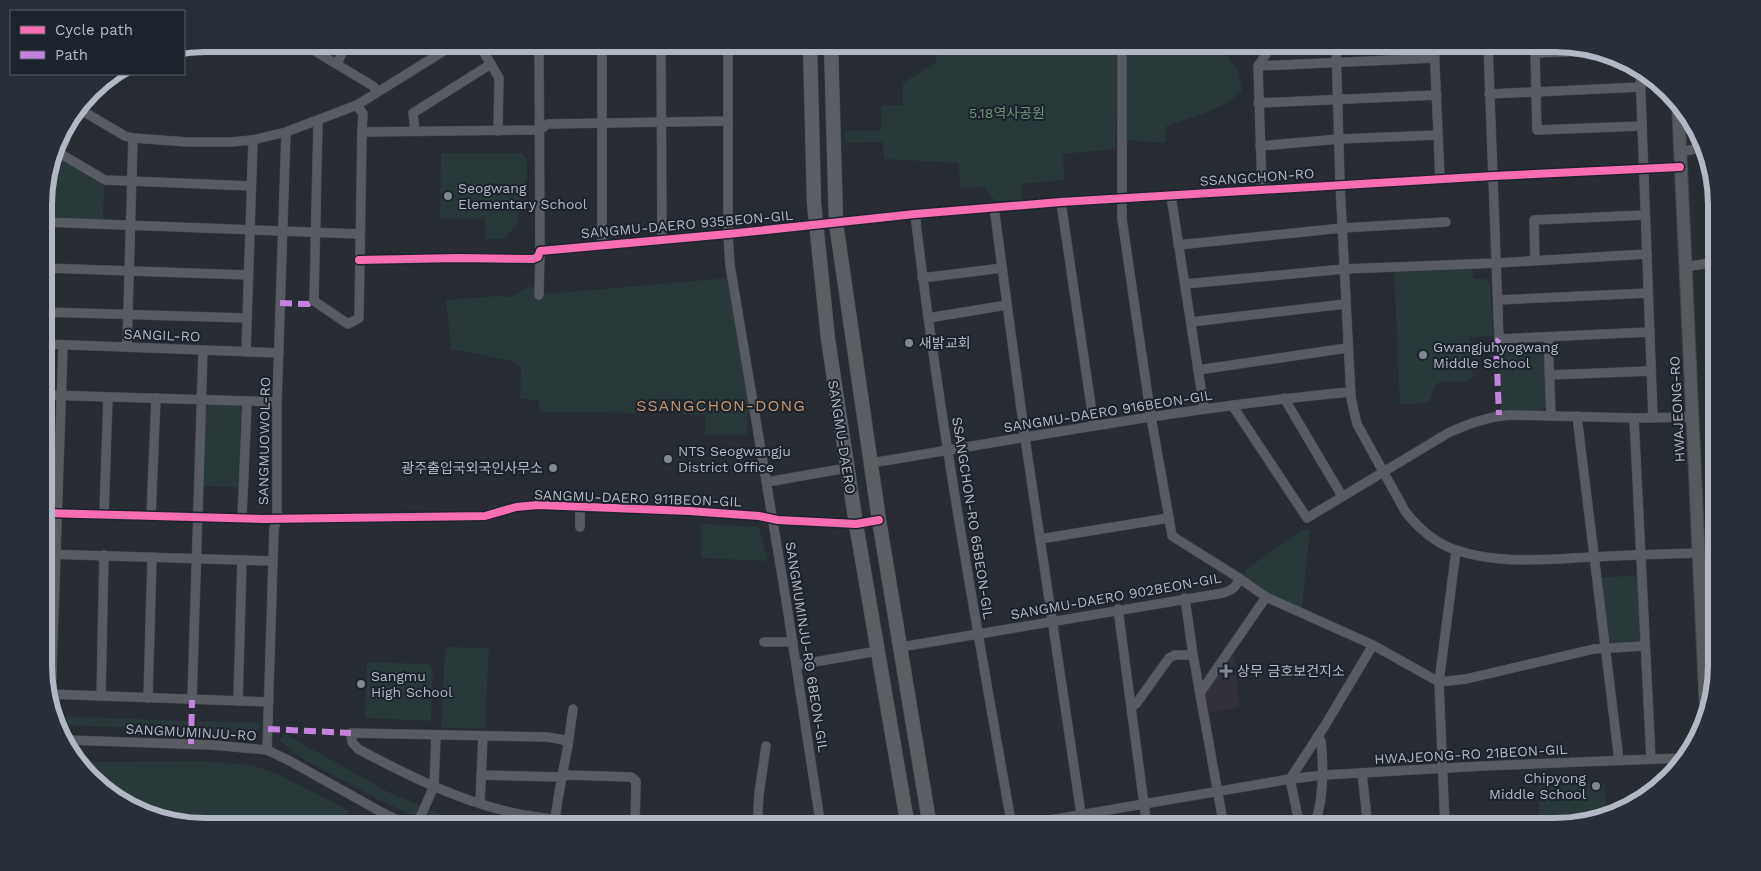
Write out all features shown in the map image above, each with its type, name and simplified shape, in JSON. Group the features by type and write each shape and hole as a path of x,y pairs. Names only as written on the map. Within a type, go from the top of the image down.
{"main road":[{"name":"SANGMU-DAERO","path":"810,53 810,97 816,225 826,330 856,524 906,818"},
{"name":"SANGMU-DAERO","path":"831,53 836,223 870,463 929,818"}],"street":[{"path":"318,53 373,86 377,92"},
{"path":"337,64 342,53"},
{"path":"84,112 125,136 133,138 188,142 253,140 286,132 318,121 357,104 440,53"},
{"path":"484,53 499,78 498,131"},
{"path":"539,53 539,295"},
{"name":"SANGMU-DAERO 935BEON-GIL","path":"602,53 602,244"},
{"name":"SANGMU-DAERO 935BEON-GIL","path":"661,53 662,240"},
{"name":"SANGMUMINJU-RO 6BEON-GIL","path":"728,53 728,234 730,265 797,665 820,818"},
{"path":"1122,53 1122,219 1151,417 1172,536 1266,597 1373,645 1439,682 1466,679 1606,648 1645,646"},
{"path":"1262,190 1258,66 1267,53"},
{"path":"1336,53 1340,184 1350,392 1356,424 1411,519 1437,541 1456,551 1495,559 1541,560 1700,553"},
{"path":"1435,53 1440,179"},
{"path":"1488,53 1499,339 1650,332"},
{"path":"1535,53 1537,130 1642,126"},
{"path":"1258,66 1435,58"},
{"path":"415,131 413,113 491,64"},
{"path":"1640,78 1653,418"},
{"path":"1489,94 1640,87"},
{"path":"1258,103 1437,95"},
{"path":"318,121 314,301 348,324 358,318 363,114 357,104"},
{"name":"HWAJEONG-RO","path":"1678,114 1705,694"},
{"path":"362,132 539,130 548,124 728,121"},
{"name":"SANGMUOWOL-RO","path":"267,750 274,529 277,518 277,402 286,132"},
{"path":"1260,146 1438,135"},
{"path":"127,347 133,138"},
{"path":"246,352 253,140"},
{"path":"1680,152 1698,149"},
{"path":"62,154 105,180 251,186"},
{"name":"SSANGCHON-RO","path":"836,223 994,207 1121,198 1340,184 1680,167"},
{"path":"1171,196 1204,408"},
{"path":"1061,202 1094,426"},
{"path":"994,207 1025,438 1082,818"},
{"name":"SSANGCHON-RO 65BEON-GIL","path":"915,214 928,318 977,633 1008,818"},
{"path":"1535,260 1534,220 1645,215"},
{"path":"53,222 360,234"},
{"path":"1178,245 1342,228 1446,222"},
{"name":"SANGMU-DAERO 935BEON-GIL","path":"359,260 458,258 532,260 538,257 540,251 836,223"},
{"path":"1185,284 1344,269 1497,263 1646,254"},
{"path":"1685,267 1708,263"},
{"path":"53,268 248,275"},
{"path":"922,278 1002,268"},
{"path":"1498,300 1648,293"},
{"path":"1190,322 1345,304"},
{"path":"928,318 1007,305"},
{"path":"53,312 247,318"},
{"path":"1548,337 1551,415"},
{"name":"SANGIL-RO","path":"53,344 279,353"},
{"path":"52,580 56,554 63,345"},
{"path":"1198,370 1347,348"},
{"path":"192,700 203,350"},
{"path":"1549,375 1651,371"},
{"name":"SANGMU-DAERO 916BEON-GIL","path":"870,463 1204,408 1350,392"},
{"path":"53,395 277,402"},
{"path":"104,514 108,397"},
{"path":"152,516 156,398"},
{"path":"1284,398 1342,496"},
{"path":"242,518 246,401"},
{"path":"1232,405 1306,518 1448,433 1468,424 1499,415 1634,418 1693,417"},
{"path":"1577,416 1620,760"},
{"path":"1634,418 1651,759"},
{"path":"767,482 847,468"},
{"path":"52,473 58,473"},
{"name":"SANGMU-DAERO 911BEON-GIL","path":"52,513 198,518 485,516 516,507 528,506 689,511 758,516 778,520 856,524 879,520"},
{"path":"580,507 580,526"},
{"path":"1040,539 1168,518"},
{"path":"1444,818 1439,682 1456,551"},
{"path":"52,554 273,561"},
{"path":"101,696 104,556"},
{"path":"148,698 152,557"},
{"path":"238,701 242,560"},
{"name":"SANGMU-DAERO 902BEON-GIL","path":"901,647 1230,591 1237,586 1239,578"},
{"path":"1200,693 1266,597"},
{"path":"1185,598 1193,655 1222,818"},
{"path":"1118,609 1146,818"},
{"path":"764,642 793,642"},
{"path":"1298,818 1290,779 1373,645"},
{"path":"797,665 878,651"},
{"path":"1130,706 1136,704 1169,658 1175,655 1193,655"},
{"path":"55,696 269,702"},
{"path":"555,818 574,708"},
{"path":"534,818 480,803 434,786 358,749 352,742 351,733 547,737 564,740 568,745"},
{"path":"419,818 434,786 436,735"},
{"path":"480,803 483,736"},
{"path":"1317,818 1324,775 1321,741 1318,736"},
{"name":"SANGMUMINJU-RO","path":"72,740 212,745 267,750 396,818"},
{"path":"758,818 759,794 766,746"},
{"name":"HWAJEONG-RO 21BEON-GIL","path":"1063,818 1290,779 1324,775 1676,758"},
{"path":"1362,773 1367,818"},
{"path":"481,775 631,777 636,781 637,788 635,818"}],"shaded area":[{"name":"상무 금호보건지소","path":"1233,646 1239,707 1206,713 1202,695"}],"green space":[{"name":"5.18역사공원","path":"936,53 1225,53 1237,70 1242,90 1226,103 1216,108 1166,126 1166,143 1125,140 1125,116 1116,116 1115,149 1063,154 1064,180 1021,184 1022,201 996,202 984,187 961,188 958,163 884,159 883,142 845,143 844,131 881,131 881,106 903,105 903,83 936,62"},
{"path":"441,153 521,153 527,159 526,192 521,192 517,225 504,239 485,239 485,219 440,219"},
{"path":"60,158 104,185 103,221 53,218 54,186"},
{"path":"1472,267 1473,279 1485,279 1490,285 1493,336 1470,337 1472,378 1468,381 1440,382 1435,386 1428,403 1400,404 1394,270"},
{"path":"729,278 752,412 747,413 747,434 705,435 705,414 682,415 686,399 648,399 643,413 540,412 539,400 520,399 521,369 512,361 451,349 446,300 498,296 511,297 529,286 546,294"},
{"path":"1543,340 1546,343 1548,405 1541,411 1501,411 1499,342"},
{"path":"209,404 236,404 241,410 238,487 202,486 204,409"},
{"path":"701,524 759,527 768,561 701,558"},
{"path":"1310,529 1302,608 1286,604 1264,592 1244,577 1245,570 1302,530"},
{"path":"1639,576 1642,639 1639,642 1612,643 1608,639 1601,577"},
{"path":"448,647 489,648 485,728 441,728 445,651"},
{"path":"367,662 429,664 433,669 431,721 365,718"},
{"path":"61,716 188,721 188,730 65,725"},
{"path":"197,721 260,723 260,727 253,733 196,730"},
{"path":"285,734 390,793 420,805 416,816 396,808 300,757 280,740"},
{"path":"87,761 199,761 251,765 280,775 350,811 346,818 196,818 176,816 138,803 121,793"},
{"path":"1604,783 1606,810 1585,816 1540,818 1538,786"},
{"path":"428,809 450,818 424,818"}],"marked path":[{"path":"280,303 308,304 314,301"},
{"path":"1499,339 1496,343 1499,415"},
{"path":"191,744 192,700"},
{"path":"268,729 351,733"}],"cycle path":[{"path":"359,260 533,259 538,257 540,251 728,234 915,214 1061,202 1493,176 1680,167"},
{"path":"52,513 264,519 485,516 516,507 538,505 689,511 759,516 778,520 856,524 879,520"}],"place":[{"name":"Seogwang Elementary School","path":"448,196"},
{"name":"새밝교회","path":"909,343"},
{"name":"Gwangjuhyogwang Middle School","path":"1423,355"},
{"name":"NTS Seogwangju District Office","path":"668,459"},
{"name":"광주출입국외국인사무소","path":"553,468"},
{"name":"상무 금호보건지소","path":"1226,671"},
{"name":"Sangmu High School","path":"361,684"},
{"name":"Chipyong Middle School","path":"1596,786"}],"district":[{"name":"SSANGCHON-DONG","path":"721,405"}]}
